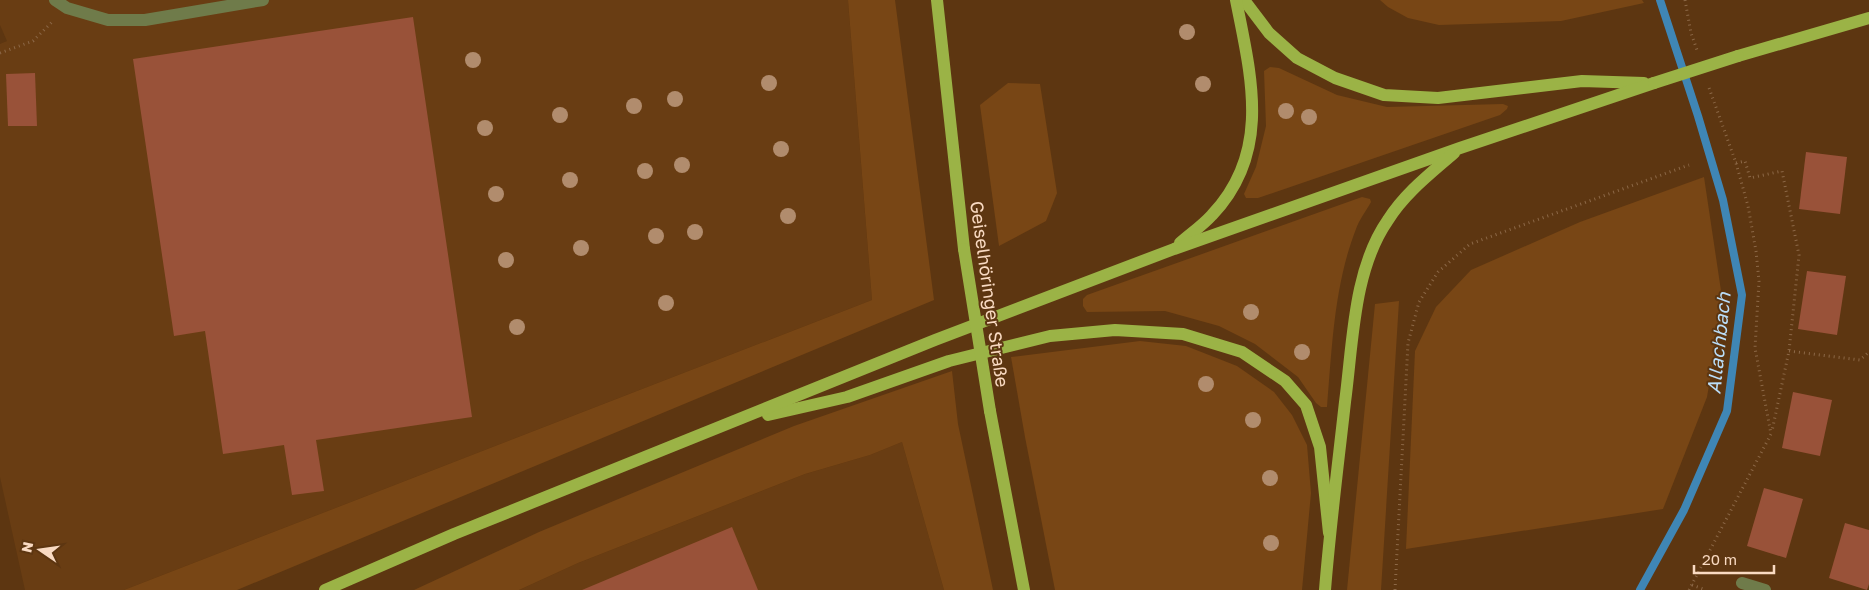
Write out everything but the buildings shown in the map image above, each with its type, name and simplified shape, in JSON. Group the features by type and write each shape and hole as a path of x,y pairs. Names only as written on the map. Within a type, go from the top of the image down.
{"main road":[{"name":"Geiselhöringer Straße","path":"937,0 964,248 990,411 1024,590"},
{"path":"1174,249 1212,216 1244,165 1250,143 1253,97 1250,70 1236,0"},
{"path":"1244,0 1269,33 1298,58 1335,78 1384,95 1438,98 1582,82 1654,83"},
{"path":"325,590 464,530 731,424 935,340 1174,249 1460,148 1654,83 1738,56 1869,18"},
{"path":"1325,590 1329,533 1359,293 1371,252 1387,221 1410,191 1460,148"},
{"path":"731,424 847,397 949,361 1050,336 1115,330 1183,334 1242,352 1285,381 1306,405 1320,447 1329,533"}],"street":[{"path":"55,0 67,8 108,20 145,20 263,0"},
{"path":"1742,582 1765,590"}],"path":[{"path":"0,53 33,41 67,8"},
{"path":"1729,145 1748,206 1756,251 1759,281 1756,348 1771,434"},
{"path":"1689,590 1771,434 1789,351 1799,255 1782,171 1750,178 1745,161 1736,163"},
{"path":"1395,590 1408,343 1419,302 1438,272 1470,244 1689,164"},
{"path":"1789,351 1860,360 1869,352"},
{"path":"1692,586 1706,590"}],"shaded area":[{"path":"0,0 848,0 872,300 124,590 25,590 0,477 0,44 7,41 0,25"},
{"path":"848,0 895,0 934,300 237,590 124,590 872,300"},
{"path":"1380,0 1642,0 1644,3 1561,21 1439,25 1408,18 1388,7"},
{"path":"1270,67 1279,68 1337,95 1387,107 1503,104 1508,106 1500,115 1258,198 1246,198 1244,194 1256,167 1266,126 1264,71"},
{"path":"1008,83 1040,84 1057,193 1046,221 999,246 980,105"},
{"path":"1704,177 1723,304 1707,397 1663,509 1406,549 1415,351 1436,307 1471,270 1580,222"},
{"path":"1362,197 1370,199 1371,202 1357,226 1338,294 1327,407 1321,407 1316,403 1298,377 1255,344 1219,326 1165,311 1087,312 1083,306 1083,299 1087,295"},
{"path":"1399,301 1381,590 1347,590 1375,304"},
{"path":"1140,341 1186,346 1237,366 1274,392 1292,415 1307,445 1311,493 1302,590 1055,590 1011,357"},
{"path":"952,371 958,424 993,590 944,590 902,442 870,455 805,474 578,563 519,590 414,590 539,532 794,426"},
{"path":"902,442 944,590 519,590 578,563 805,474 870,455"}],"waterway":[{"name":"Allachbach","path":"1640,590 1684,510 1727,411 1742,295 1723,200 1660,0"}]}
